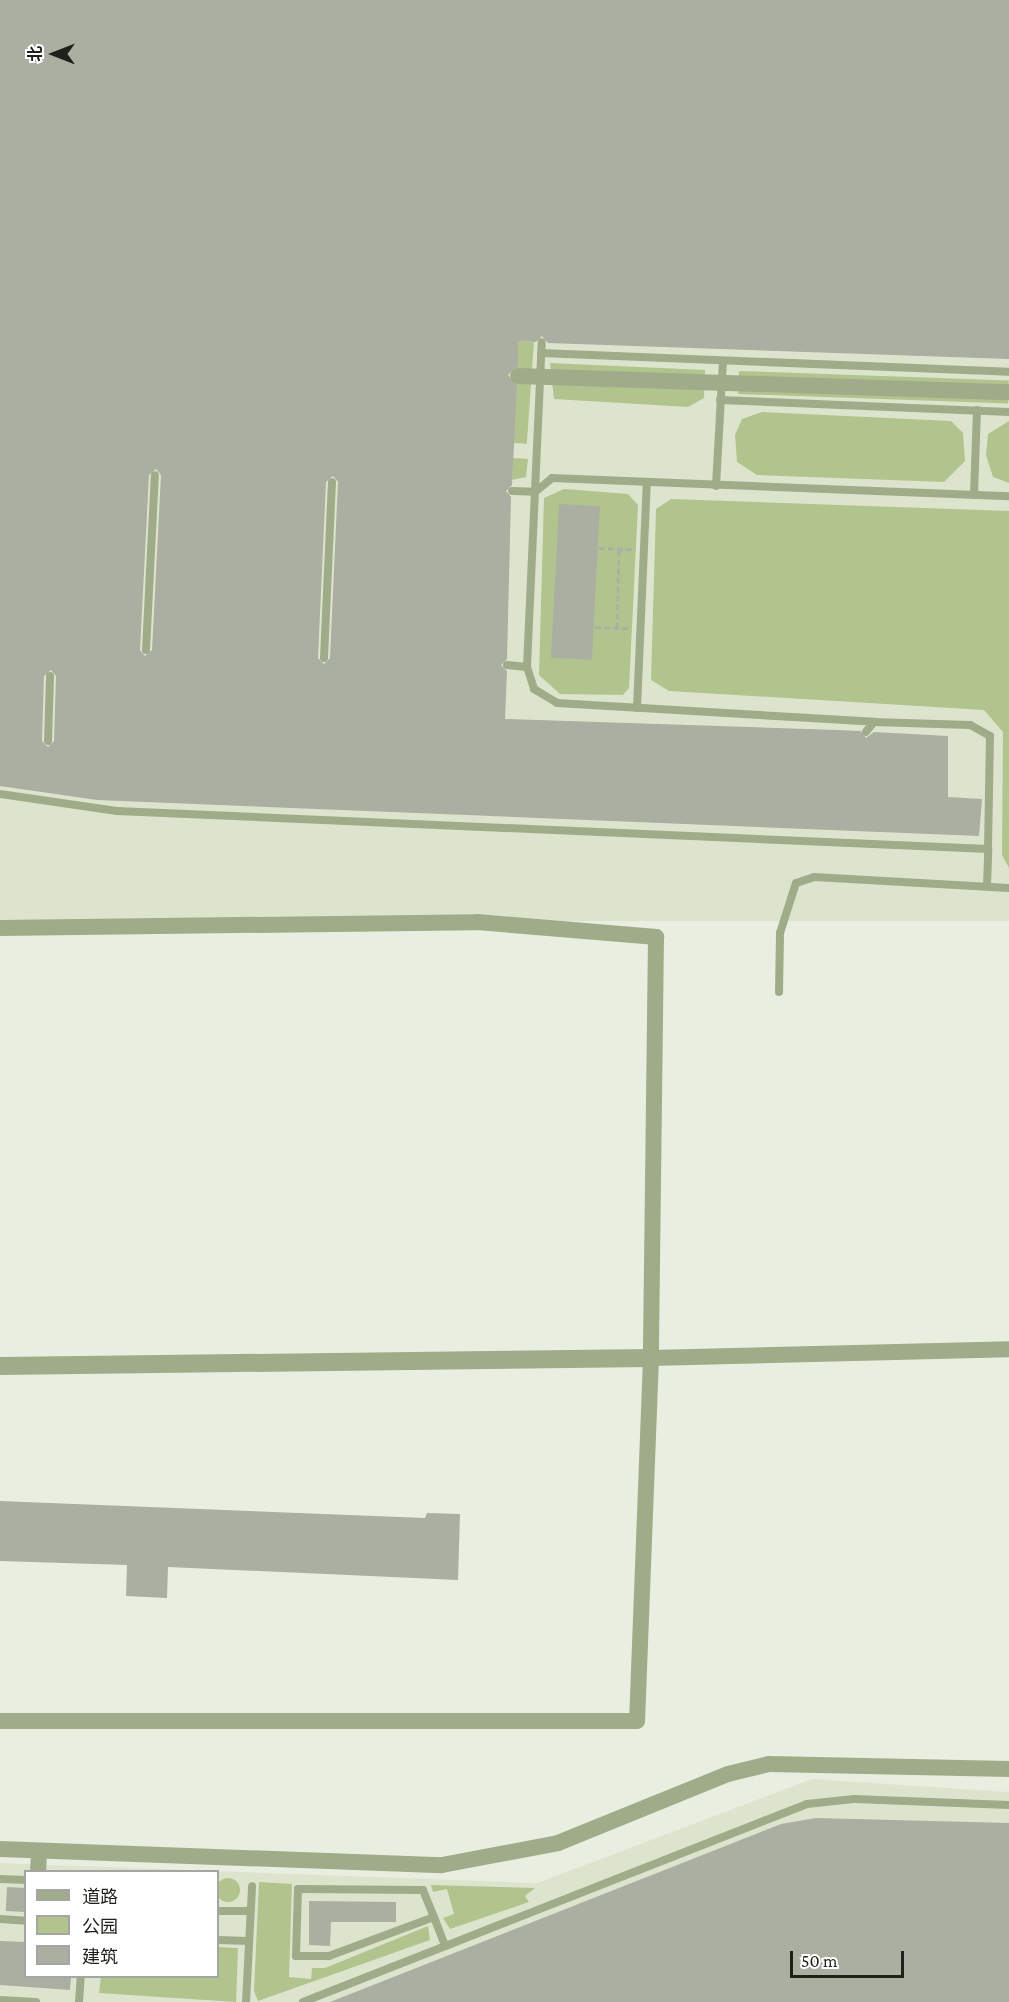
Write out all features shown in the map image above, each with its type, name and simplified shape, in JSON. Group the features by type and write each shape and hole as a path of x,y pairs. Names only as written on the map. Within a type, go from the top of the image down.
{"street":[{"path":"518,376 1009,392"},
{"path":"0,928 477,922 656,938 651,1358 637,1721 0,1721"},
{"path":"0,1366 651,1358 1009,1349"},
{"path":"0,1849 442,1865 558,1843 728,1774 769,1764 1009,1769"},
{"path":"38,1870 39,1851"}],"lane":[{"path":"542,342 527,667 534,689 557,703 874,722 970,725 990,736 987,886"},
{"path":"542,353 1009,372"},
{"path":"716,486 723,361"},
{"path":"720,400 1009,412"},
{"path":"974,495 977,410"},
{"path":"146,650 155,475"},
{"path":"512,491 535,492 552,478 1009,496"},
{"path":"637,708 647,482"},
{"path":"324,658 332,483"},
{"path":"507,665 527,667"},
{"path":"48,741 51,676"},
{"path":"866,732 874,722"},
{"path":"0,794 117,811 988,849"},
{"path":"778,992 780,933 796,883 814,877 1009,888"},
{"path":"303,2002 807,1804 854,1799 1009,1805"},
{"path":"0,1879 24,1880"},
{"path":"246,2002 252,1886"},
{"path":"434,1917 329,1956 296,1956 298,1889 423,1890 434,1917 445,1946"},
{"path":"220,1911 250,1911"},
{"path":"0,1919 24,1921"},
{"path":"219,1940 249,1941"},
{"path":"80,2002 81,1978"},
{"path":"0,2000 36,2002"}],"path":[{"path":"598,548 644,549"},
{"path":"616,628 619,549"},
{"path":"596,627 641,628"}],"shaded area":[{"path":"0,0 1009,0 1009,921 0,921"},
{"path":"812,1779 1009,1792 1009,2002 0,2002 0,1863 188,1870 24,1870 24,1978 219,1978 219,1871 537,1883"}],"green space":[{"path":"518,341 534,342 527,444 511,443"},
{"path":"550,363 705,370 704,398 688,407 554,399"},
{"path":"739,371 1009,380 1008,403 738,394"},
{"path":"762,412 951,421 963,433 965,461 944,482 757,475 737,462 735,435 742,419"},
{"path":"1009,421 1009,483 993,477 986,455 988,434"},
{"path":"513,458 528,459 526,477 512,480"},
{"path":"564,489 628,494 638,505 629,688 623,695 560,694 539,675 544,498"},
{"path":"671,499 1009,511 1009,868 1002,855 1003,732 984,710 669,691 651,680 656,509"},
{"path":"224,1879 232,1879 239,1886 239,1894 232,1901 224,1901 219,1897 219,1883"},
{"path":"259,1882 292,1884 289,1977 311,1979 312,1968 325,1968 428,1926 430,1940 258,2001 254,1991"},
{"path":"431,1885 535,1888 525,1896 529,1902 450,1929 443,1918 454,1914 447,1889 433,1892"},
{"path":"219,1947 238,1948 236,2002 99,1993 101,1978 219,1978"}],"building":[{"path":"0,0 1009,0 1009,359 548,343 542,336 536,342 518,341 518,366 508,375 517,386 512,485 506,491 511,497 507,659 501,665 507,671 505,719 860,731 866,738 874,732 948,736 948,797 982,799 979,836 97,800 0,786","holes":["156,469 161,475 152,650 145,656 140,650 149,475","333,476 338,482 330,658 324,664 318,658 326,482","51,670 56,676 54,741 48,747 42,741 44,676"]},
{"path":"559,504 600,506 592,660 551,658"},
{"path":"0,1501 425,1518 427,1513 460,1514 458,1580 168,1567 167,1598 126,1596 127,1565 0,1561"},
{"path":"816,1818 1009,1823 1009,2002 330,2002 781,1824"},
{"path":"7,1887 24,1888 24,1912 6,1911"},
{"path":"309,1901 396,1902 396,1922 331,1922 330,1946 309,1945"},
{"path":"0,1941 24,1942 24,1978 71,1978 70,1990 0,1985"}]}
